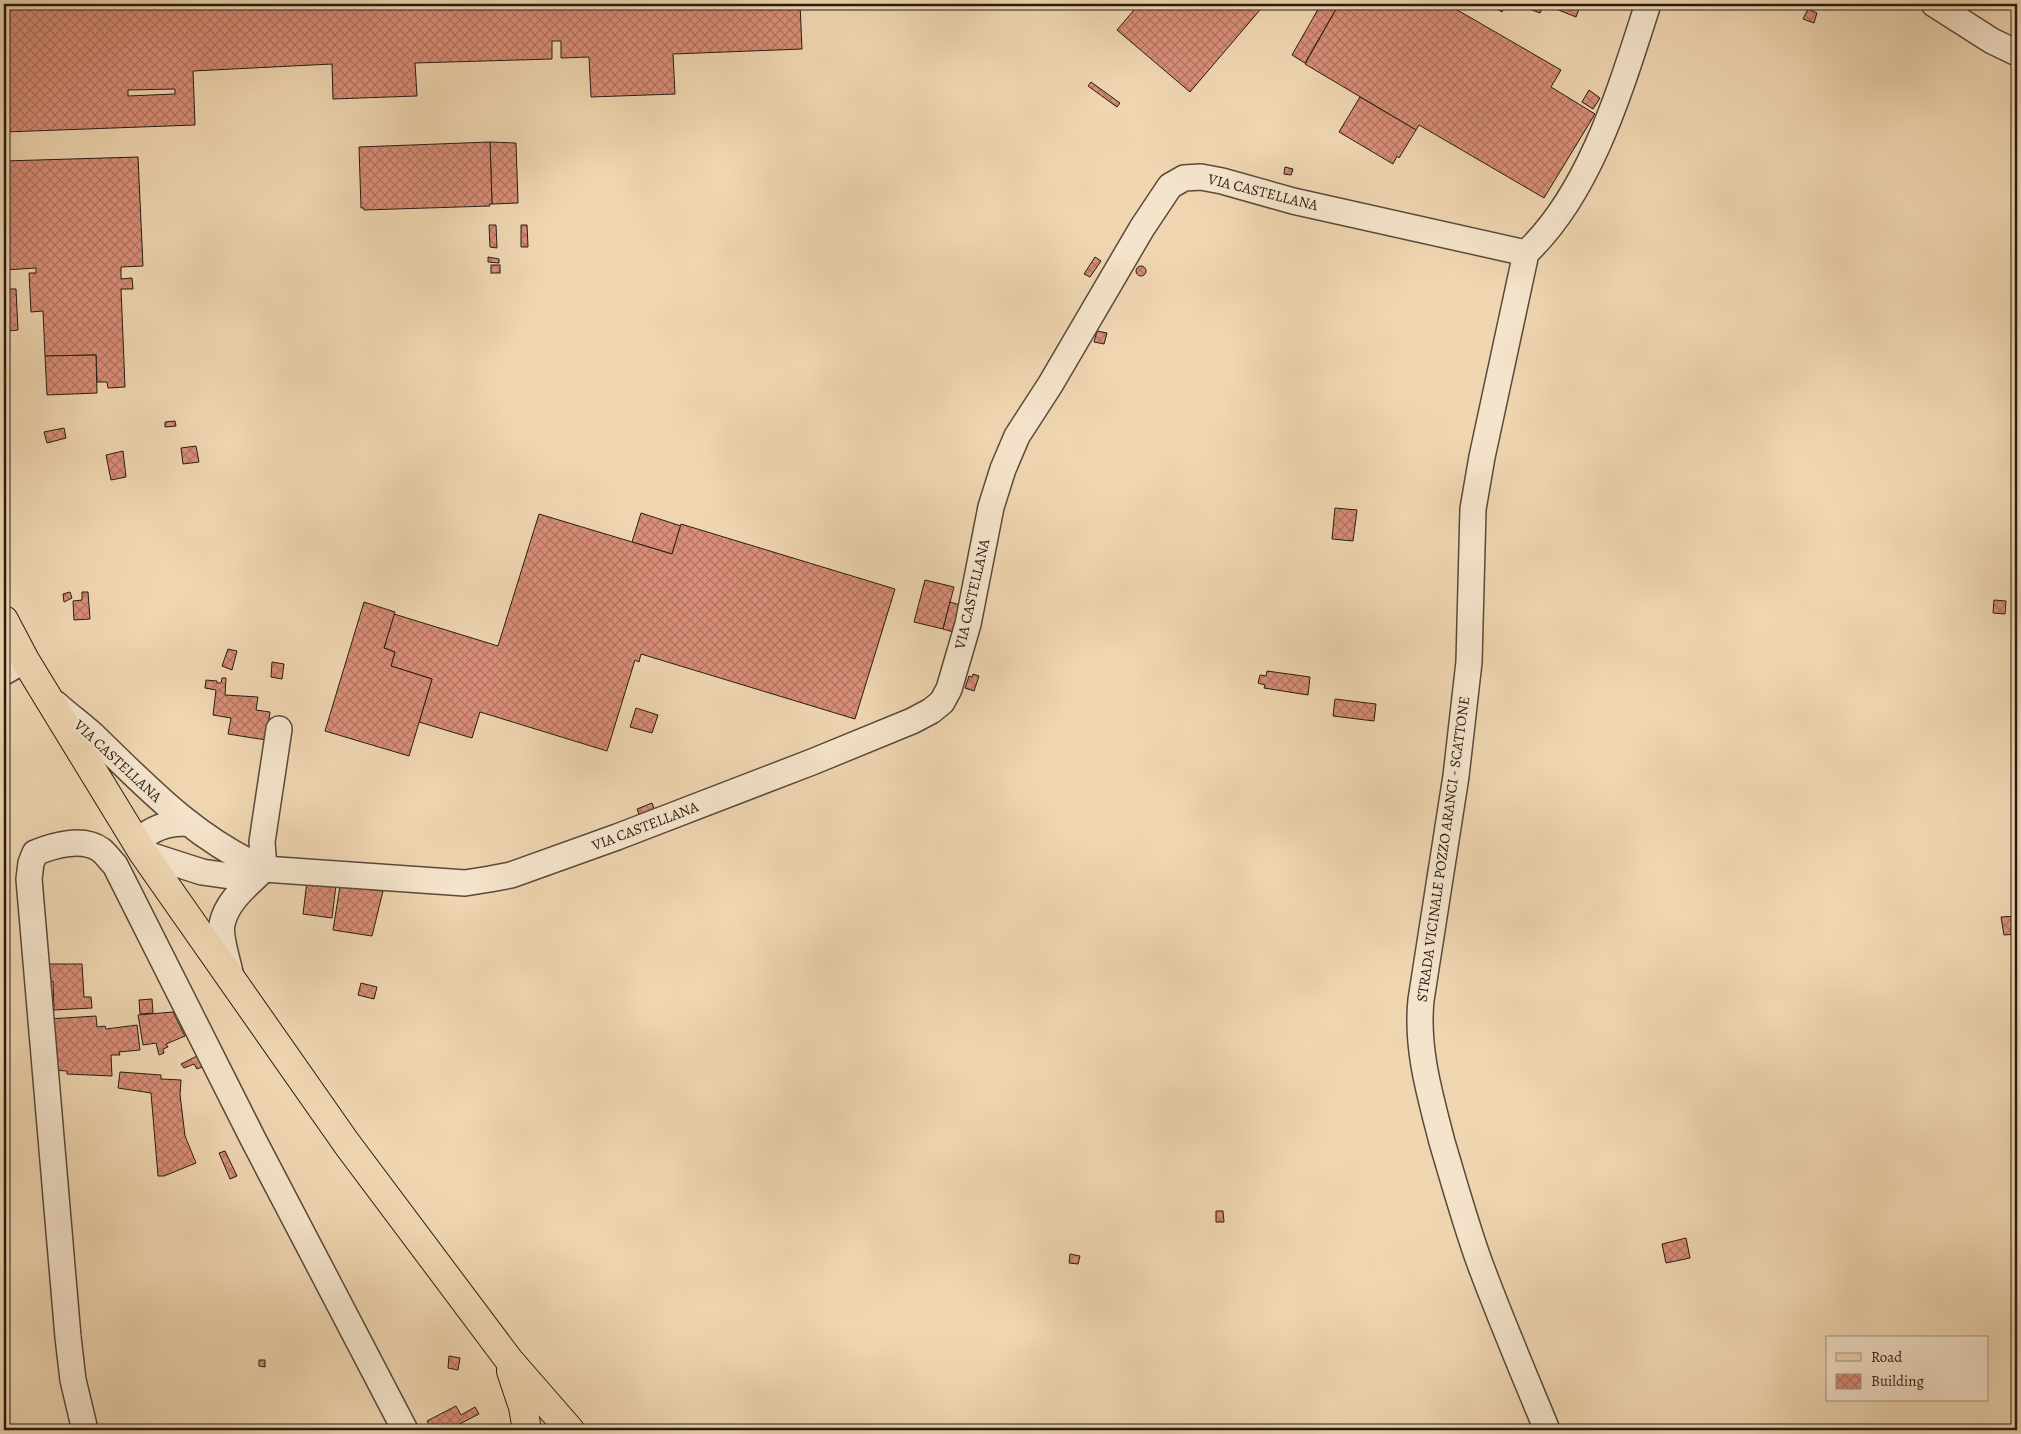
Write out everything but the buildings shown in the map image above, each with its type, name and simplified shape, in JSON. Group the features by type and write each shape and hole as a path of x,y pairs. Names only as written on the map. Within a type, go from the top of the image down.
{"main road":[{"path":"4,620 14,666 49,699 143,853 347,1144 509,1360 570,1430"},
{"path":"509,1360 512,1376 523,1407 527,1430"}],"street":[{"path":"1526,253 1557,218 1592,158 1626,71 1648,4"},
{"path":"1934,4 1992,41 2017,53"},
{"name":"VIA CASTELLANA","path":"187,823 171,823 155,828 144,836 143,853 202,872 230,876 264,870 465,883 512,875 617,838 802,766 912,721 931,711 942,702 949,689 968,624 991,507 1003,469 1017,436 1050,385 1142,228 1170,186 1184,178 1201,177 1222,181 1293,201 1526,253"},
{"name":"STRADA VICINALE POZZO ARANCI - SCATTONE","path":"1526,253 1484,448 1473,509 1470,662 1456,776 1420,1000 1418,1025 1420,1046 1432,1104 1460,1207 1479,1262 1547,1430"},
{"name":"VIA CASTELLANA","path":"49,699 93,735 172,812 207,838 241,859 264,870"},
{"path":"232,980 223,942 222,925 237,894 264,870 262,842 279,729"},
{"path":"85,1430 72,1380 29,879 31,863 36,852 53,846 81,844 100,849 115,864 249,1131 405,1430"}]}
